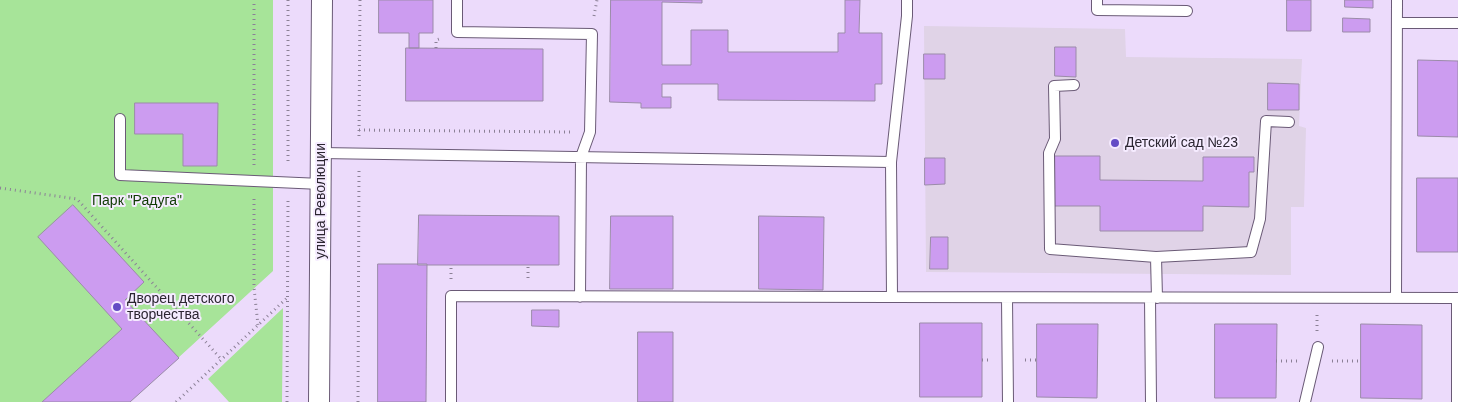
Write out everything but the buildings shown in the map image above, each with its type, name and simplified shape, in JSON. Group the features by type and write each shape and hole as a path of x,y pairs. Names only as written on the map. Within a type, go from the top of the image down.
{"street":[{"name":"улица Революции","path":"319,402 322,0"}],"lane":[{"path":"457,0 457,32 592,34 590,132 581,156 580,296"},
{"path":"892,297 891,162 907,16 907,0"},
{"path":"1097,0 1097,10 1187,11"},
{"path":"1396,298 1397,0"},
{"path":"1397,23 1458,23"},
{"path":"1074,85 1054,86 1055,139 1048,153 1050,249 1156,257 1251,252 1260,220 1266,121 1289,122"},
{"path":"120,119 120,175 321,184"},
{"path":"321,152 891,162"},
{"path":"1151,402 1153,298 1156,257"},
{"path":"450,402 450,296 1458,298 1457,402"},
{"path":"1007,298 1008,402"},
{"path":"1305,402 1318,347"}],"path":[{"path":"358,402 360,0"},
{"path":"359,130 590,132"},
{"path":"0,188 76,199 221,359"},
{"path":"176,402 288,297"},
{"path":"1318,298 1318,347"}],"shaded area":[{"name":"Детский сад №23","path":"924,26 1125,29 1126,57 1302,59 1299,126 1306,128 1304,207 1291,207 1291,275 926,272"}],"green space":[{"name":"Парк \"Радуга\"","path":"0,0 273,0 273,271 130,402 0,402"},
{"path":"283,308 282,402 229,402 208,379"}],"place":[{"name":"Детский сад №23","path":"1115,143"},
{"name":"Дворец детского творчества","path":"117,307"}]}
